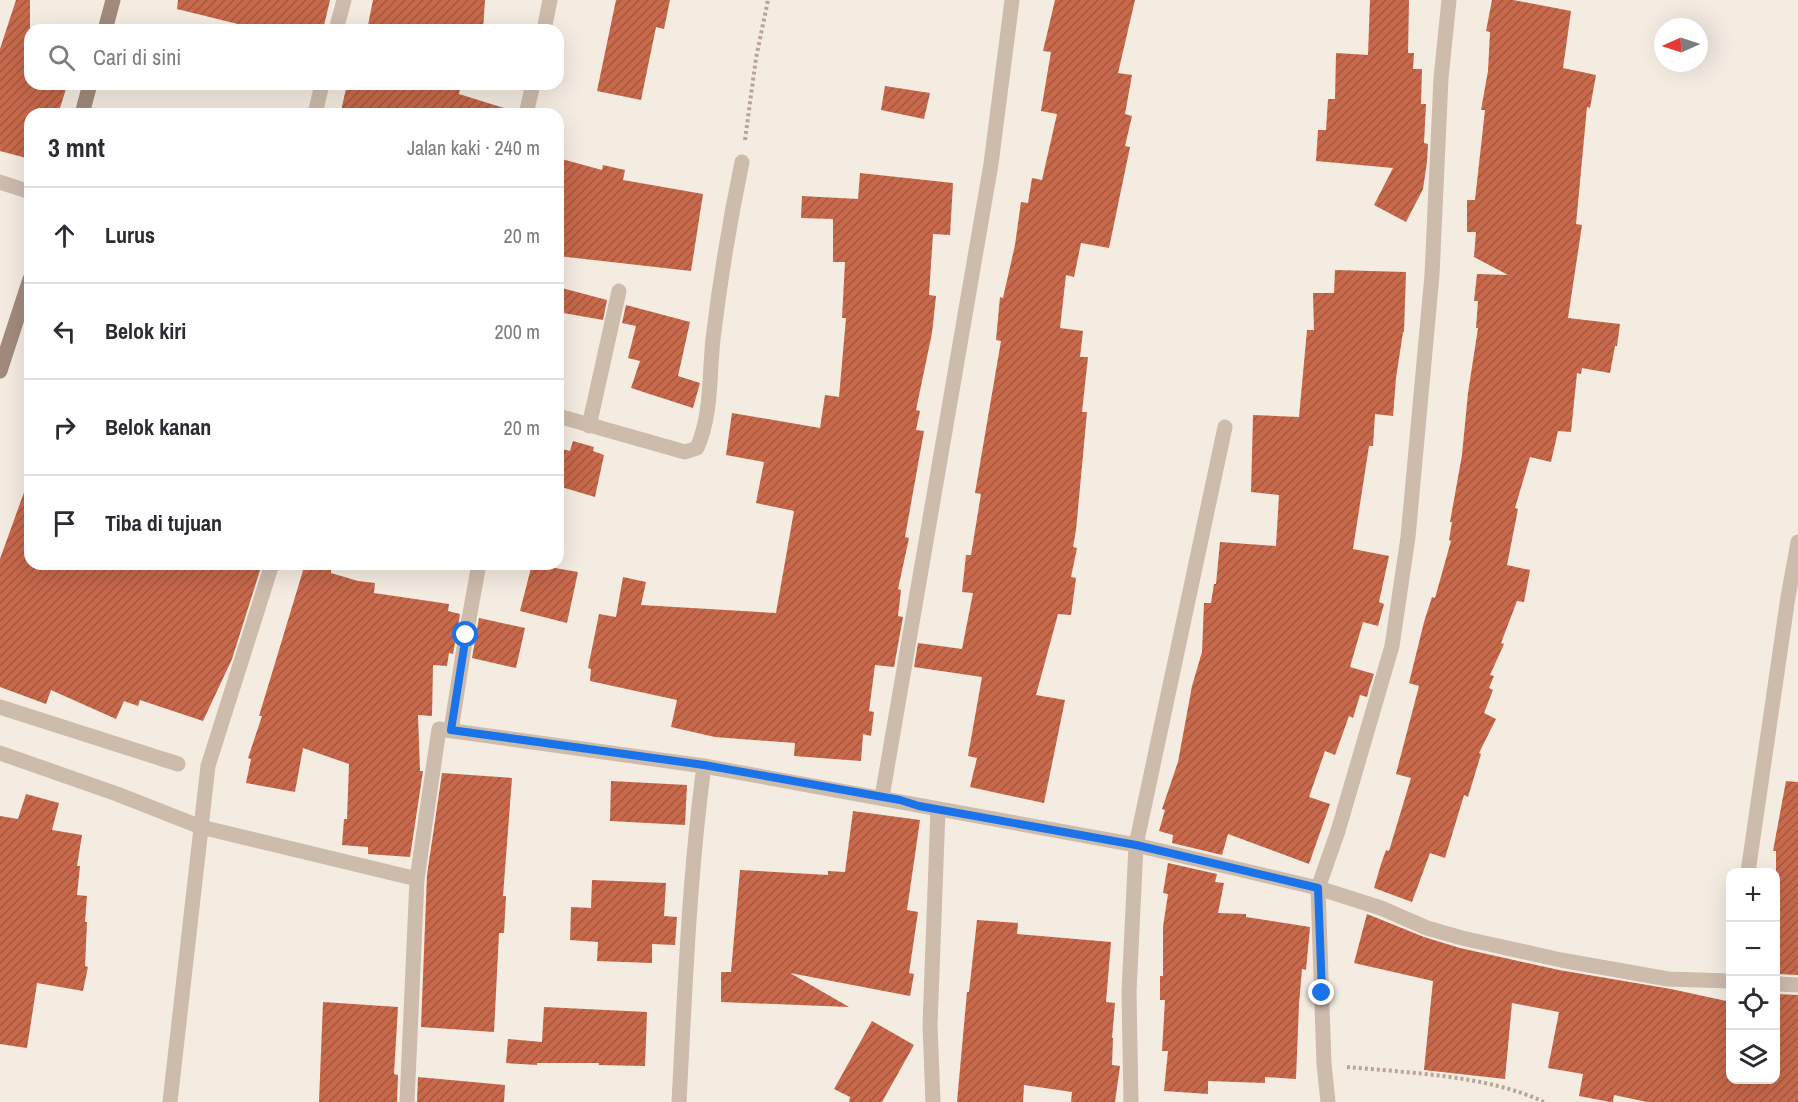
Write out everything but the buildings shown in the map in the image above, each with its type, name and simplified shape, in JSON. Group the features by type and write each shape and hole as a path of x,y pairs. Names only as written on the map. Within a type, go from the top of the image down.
{"main road":[{"path":"107,24 113,0"},
{"path":"84,108 88,90"},
{"path":"0,371 24,297"}],"street":[{"path":"338,24 344,0"},
{"path":"545,24 550,0"},
{"path":"882,797 989,175 1012,0"},
{"path":"1328,1102 1324,1064 1318,888 1338,831 1392,646 1408,537 1432,275 1441,78 1449,0"},
{"path":"316,108 321,90"},
{"path":"527,108 532,90"},
{"path":"564,418 685,452 698,448 705,429 713,339 732,208 742,162"},
{"path":"0,182 24,190"},
{"path":"589,426 619,291"},
{"path":"1131,1102 1129,992 1136,845 1225,427"},
{"path":"1749,868 1798,542"},
{"path":"170,1102 208,766 270,570"},
{"path":"451,730 478,570"},
{"path":"0,706 178,765"},
{"path":"407,1102 417,879 439,729 704,765 1136,845 1318,888 1382,908 1427,928 1462,938 1561,960 1668,979 1726,981"},
{"path":"0,753 117,794 201,827 417,879"},
{"path":"679,1102 692,879 704,765"},
{"path":"933,1102 930,1025 938,810"},
{"path":"1780,984 1798,985"}],"path":[{"path":"742,162 756,58 768,0"},
{"path":"1324,1064 1453,1078 1512,1090 1544,1102"}],"route":[{"path":"466,635 451,730 704,765 900,800 919,806 1136,845 1318,888 1322,993"}]}
